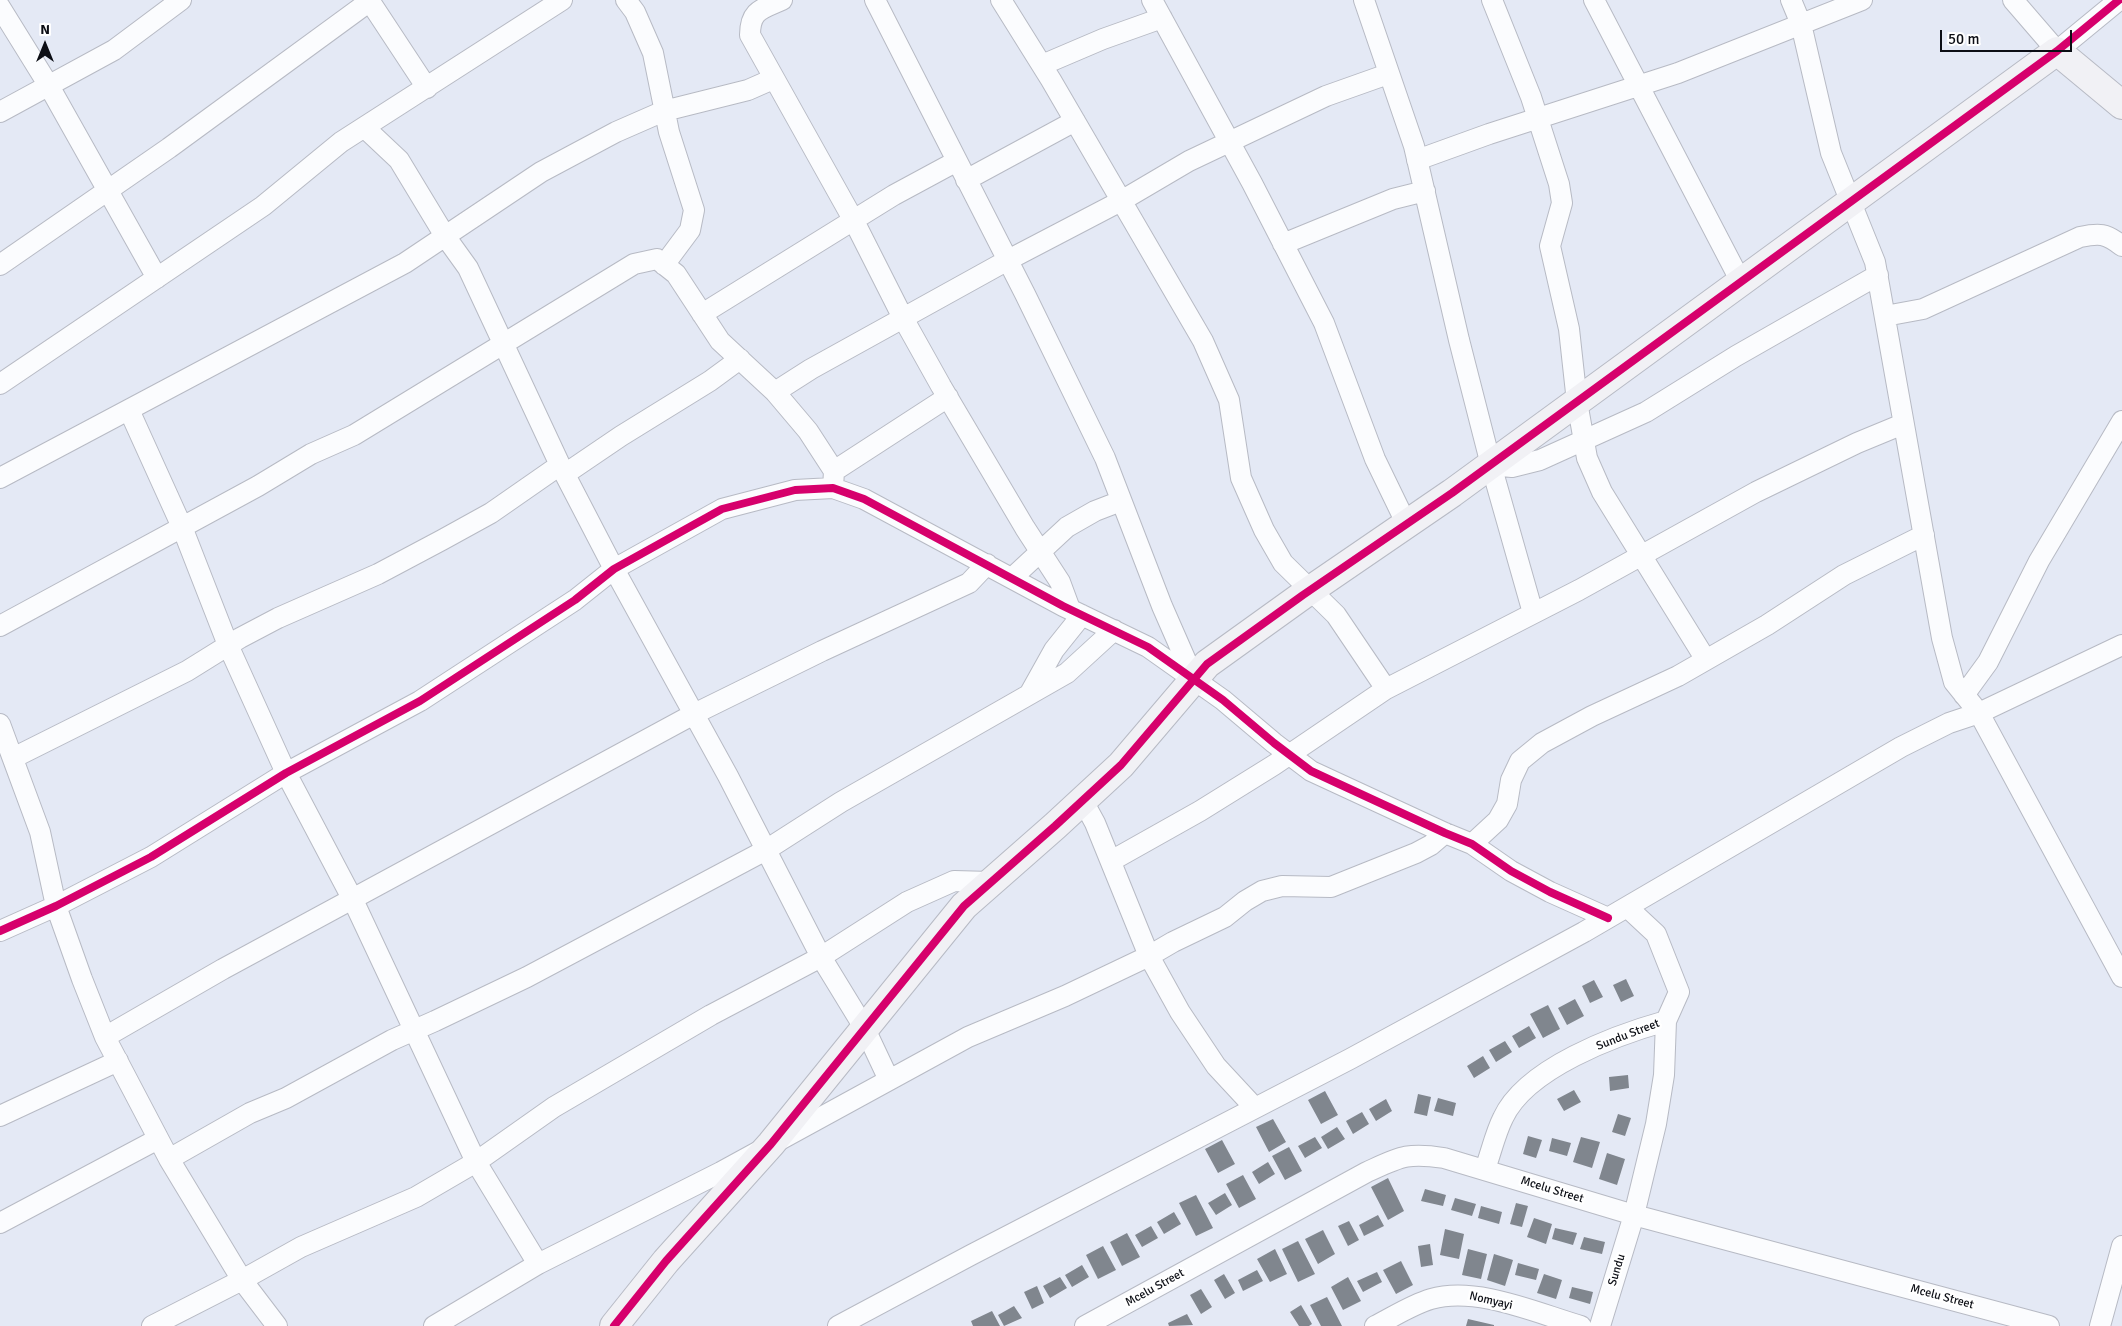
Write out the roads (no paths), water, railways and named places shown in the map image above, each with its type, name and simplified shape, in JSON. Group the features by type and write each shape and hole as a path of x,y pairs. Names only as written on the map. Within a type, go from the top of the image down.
{"street":[{"path":"12,0 0,7 49,86 158,278"},
{"path":"0,112 114,50 181,0"},
{"path":"0,384 264,206 342,142 562,0"},
{"path":"626,0 635,12 653,53 664,110 694,210 690,230 664,265"},
{"path":"782,0 757,11 750,22 750,35 773,79 854,220 903,318 1076,612"},
{"path":"875,0 1008,260 1105,458 1162,606 1194,680"},
{"path":"1001,0 1042,65 1204,341 1230,400 1241,478 1264,530 1283,563 1336,615 1386,689"},
{"path":"1152,0 1230,142 1324,323 1375,459 1407,525"},
{"path":"1364,0 1418,160 1491,465 1533,613"},
{"path":"1492,0 1531,97 1536,118 1559,184 1562,203 1550,246 1569,329 1576,402 1587,458 1602,492 1706,660"},
{"path":"1594,0 1741,282"},
{"path":"1791,0 1801,24 1831,153 1875,262 1942,638 1954,682 1978,713 2122,977"},
{"path":"1418,160 1536,118 1678,73 1862,0"},
{"path":"2013,0 2057,51 2122,105"},
{"path":"614,1326 666,1261 772,1144 964,906 1121,765 1207,664 1491,465 2057,51 2119,0"},
{"path":"0,264 177,142 369,1 427,88"},
{"path":"1042,65 1103,39 1162,18"},
{"path":"776,392 903,318 1008,260 1122,201 1189,161 1326,96 1388,74"},
{"path":"0,478 405,263 541,172 616,132 664,110 748,90 773,79"},
{"path":"966,180 1075,121"},
{"path":"364,128 399,160 445,236 468,268 563,470 614,569 694,714 821,958 865,1029 889,1080"},
{"path":"702,314 854,220 956,161"},
{"path":"1284,244 1393,199 1425,191"},
{"path":"1885,316 1923,309 2080,237 2098,234 2112,238 2122,246"},
{"path":"0,626 258,486 311,454 354,435 634,264 656,260 676,274 720,341 776,392 808,431 834,479 864,499 1076,612 1148,647 1223,700 1311,770 1472,844 1511,871 1550,892 1608,918"},
{"path":"1491,465 1512,467 1540,460 1584,442 1646,412 1736,356 1878,275"},
{"path":"7,750 187,671 228,645 278,618 378,574 442,540 621,436 710,381 740,360"},
{"path":"0,931 56,906 151,857 286,773 420,701 575,600 614,569 722,509 834,479 948,397"},
{"path":"129,410 182,527 228,645 286,773 353,900 476,1162 538,1264"},
{"path":"1964,695 1988,662 2039,561 2122,422"},
{"path":"1111,861 1200,811 1386,689 1533,613 1756,492 1857,443 1903,424"},
{"path":"1012,578 1068,527 1095,511 1122,501"},
{"path":"1472,844 1498,820 1507,804 1511,780 1520,760 1542,742 1592,716 1678,676 1767,624 1844,575 1924,535"},
{"path":"105,1037 223,969 694,714 822,650 969,583 988,564"},
{"path":"1030,693 1076,612"},
{"path":"169,1159 250,1113 286,1098 392,1040 526,977 766,850 841,802 1067,673 1114,630"},
{"path":"838,1326 1350,1059 1608,918 1901,747 1949,723 1978,713 2122,645"},
{"path":"0,724 7,750 40,832 56,906 105,1037 169,1159 242,1280 276,1326"},
{"path":"1083,801 1095,823 1149,956 1180,1012 1216,1066 1255,1108"},
{"path":"434,1326 538,1264 721,1172 968,1037 1065,996 1149,956 1225,917 1245,901 1262,892 1282,886 1331,887 1431,846 1445,833"},
{"path":"152,1326 242,1280 301,1247 416,1197 476,1162 554,1107 711,1015 821,958 907,902 954,881 991,882"},
{"path":"1627,907 1656,934 1679,992 1666,1021"},
{"name":"Sundu Street","path":"1485,1169 1503,1118 1517,1097 1533,1082 1559,1064 1597,1046 1639,1028 1666,1021 1664,1075 1656,1124 1634,1215"},
{"path":"0,1116 118,1061"},
{"path":"0,1224 158,1139"},
{"name":"Mcelu Street","path":"1085,1326 1359,1176 1401,1156 1421,1154 1485,1169 1634,1215 2049,1326"},
{"name":"Sundu","path":"1600,1326 1634,1215"},
{"path":"2100,1326 2122,1246"},
{"name":"Nomyayi","path":"1375,1326 1431,1299 1464,1295 1505,1303 1581,1326"}]}
